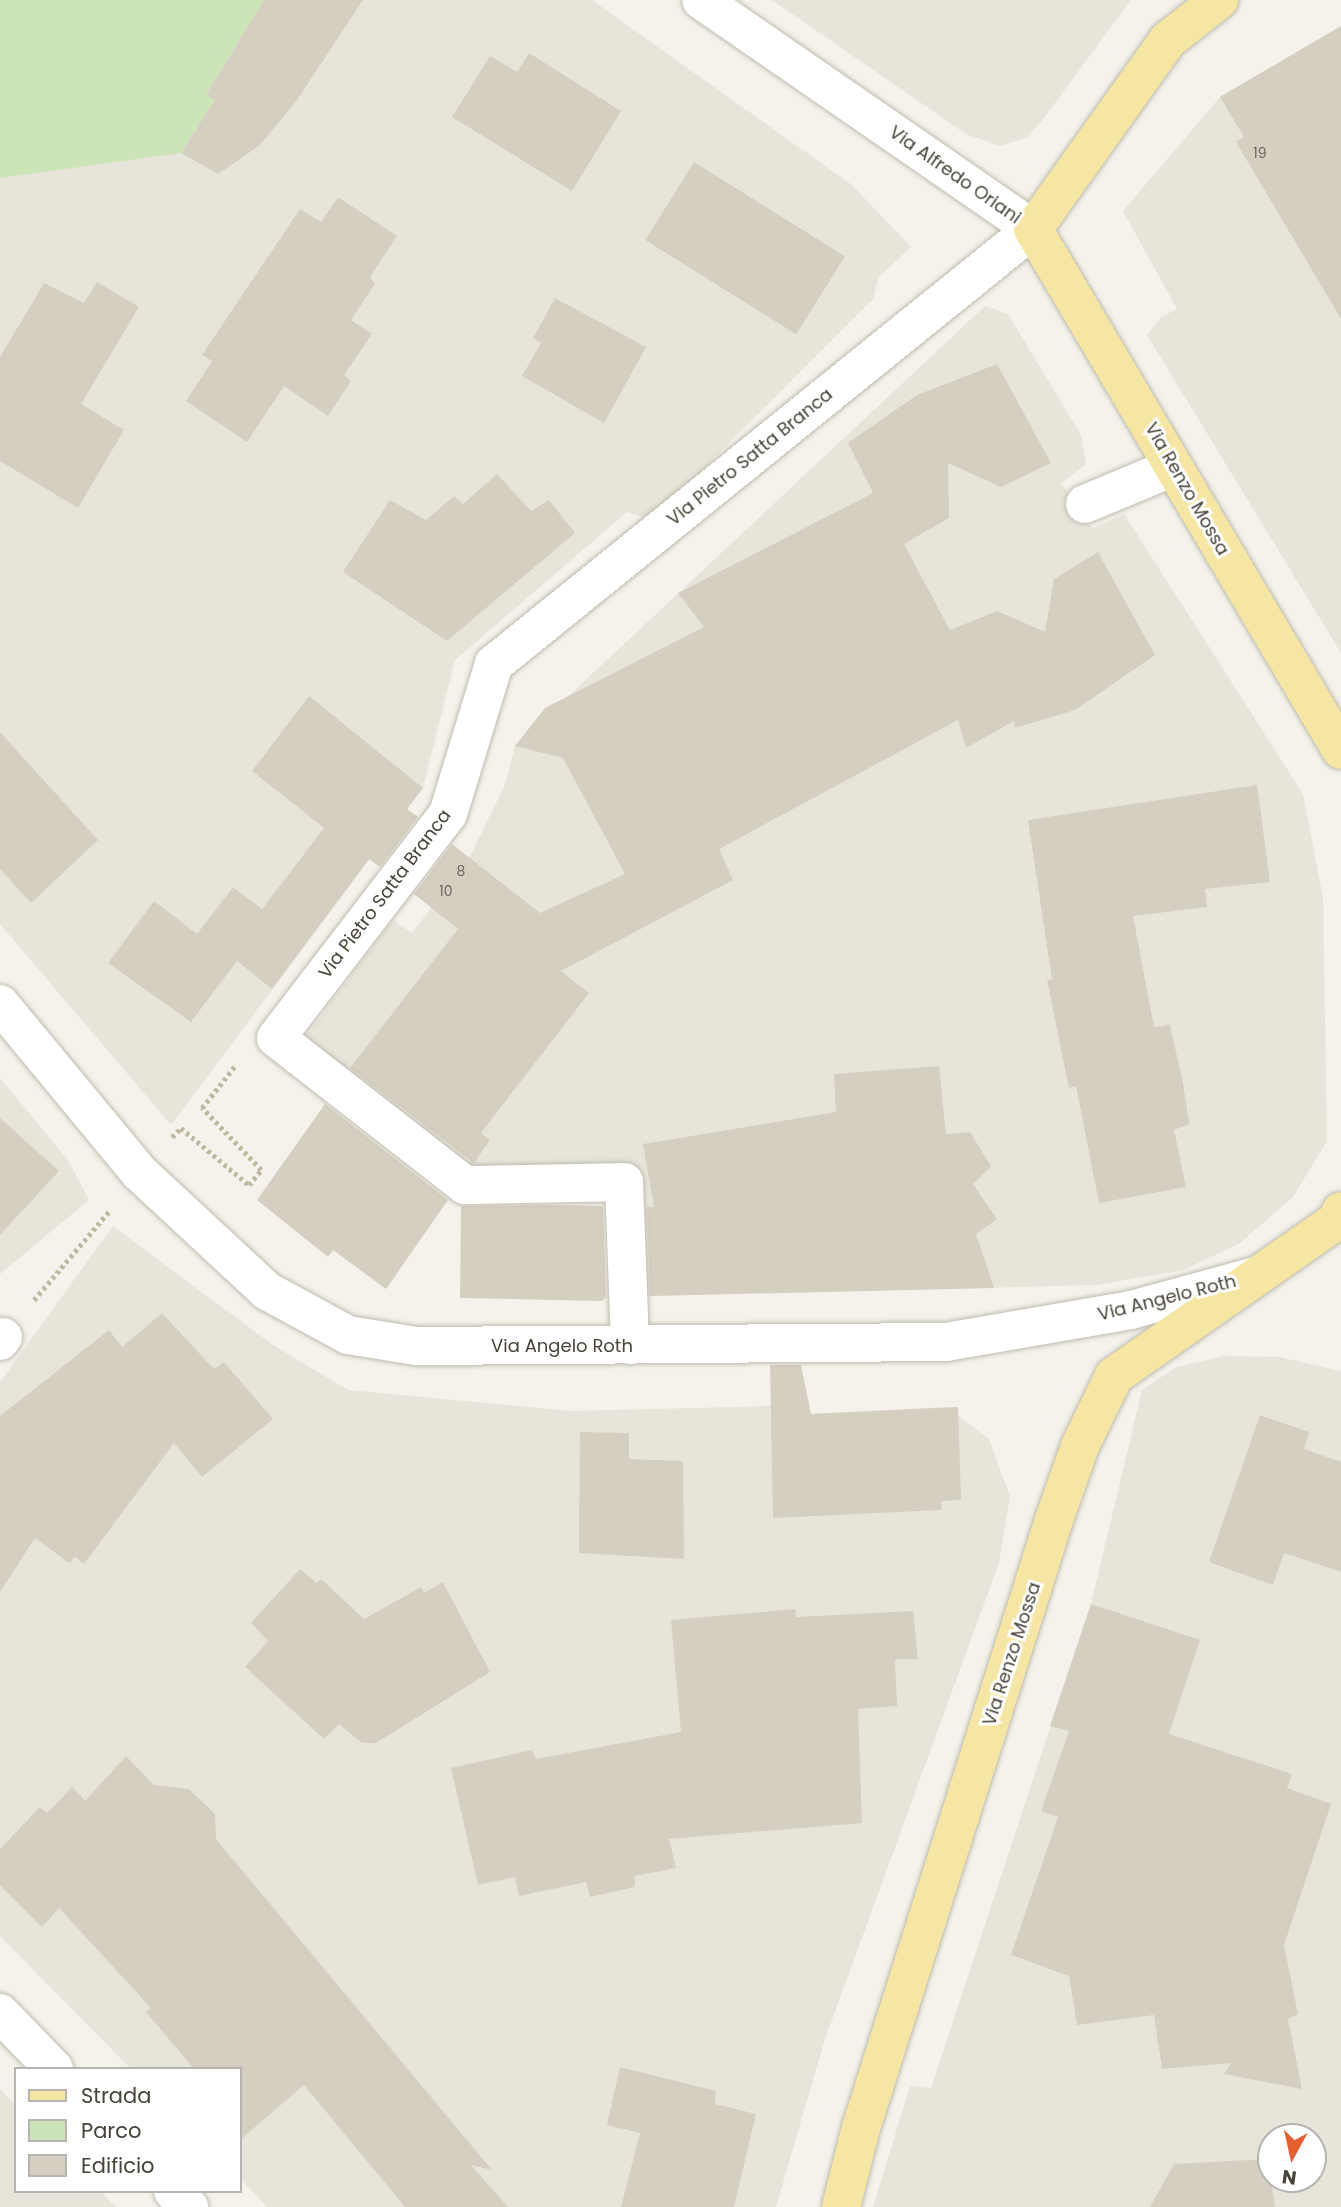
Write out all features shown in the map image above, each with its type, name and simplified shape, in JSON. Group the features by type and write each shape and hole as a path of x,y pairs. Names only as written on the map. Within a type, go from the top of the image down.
{"main road":[{"name":"Via Alfredo Oriani","path":"1033,229 1168,40 1219,0"},
{"name":"Via Renzo Mossa","path":"1033,229 1341,750"},
{"name":"Via Renzo Mossa","path":"841,2207 861,2128 1080,1446 1114,1376 1256,1276 1340,1221"}],"street":[{"name":"Via Alfredo Oriani","path":"701,0 1033,229"},
{"name":"Via Pietro Satta Branca","path":"630,1345 624,1182 465,1185 276,1038 448,814 495,664 1033,229"},
{"path":"1085,504 1174,467"},
{"name":"Via Angelo Roth","path":"0,1003 140,1173 267,1290 348,1335 416,1346 946,1342 1131,1310 1256,1276"},
{"path":"0,2013 52,2067"},
{"path":"175,2193 188,2207"}],"path":[{"path":"181,1128 249,1185 261,1170 202,1108 243,1060"},
{"path":"2,1339 140,1173"}],"shaded area":[{"path":"0,0 592,0 852,185 911,247 879,277 873,299 652,520 627,512 455,660 423,788 171,1125 0,924"},
{"path":"772,0 1131,0 1041,122 1026,138 999,146 966,134"},
{"path":"1341,26 1341,653 1147,335 1161,317 1177,309 1123,211 1220,97"},
{"path":"985,306 1008,314 1081,435 1086,464 1061,483 1093,528 1124,514 1303,794 1323,898 1327,1141 1293,1197 1240,1243 1184,1270 1097,1285 646,1296 647,1258 637,1169 482,1176 303,1040 393,920 412,933 469,858 505,785 515,746"},
{"path":"0,1078 68,1160 89,1200 0,1274"},
{"path":"113,1226 276,1347 348,1390 571,1411 809,1405 811,1414 946,1407 989,1439 1010,1497 999,1563 825,2039 776,2207 267,2207 242,2181 242,2067 129,2067 0,1936 0,1382"},
{"path":"1224,1356 1279,1357 1341,1371 1341,2207 873,2207 910,2086 931,2088 1091,1604 1142,1390 1176,1367"},
{"path":"0,2089 14,2103 14,2193 102,2193 116,2207 0,2207"}],"green space":[{"path":"0,0 264,0 206,95 241,115 221,136 199,124 181,153 0,178"}],"building":[{"path":"264,0 363,0 295,103 259,146 218,174 181,153 215,100 206,95"},
{"path":"1341,26 1341,319 1236,142 1244,137 1220,97"},
{"path":"529,53 621,111 572,191 452,117 490,56 517,72"},
{"path":"694,162 845,256 796,334 645,240"},
{"path":"338,197 397,236 370,277 375,284 351,320 372,334 344,375 351,381 328,416 284,386 247,442 186,401 212,361 202,355 300,209 321,222"},
{"path":"97,282 139,307 81,404 124,430 78,508 0,461 0,357 44,283 84,303"},
{"path":"555,298 646,347 604,423 522,376 541,343 533,338"},
{"path":"997,364 1051,463 1001,487 948,463 949,518 904,544 950,630 997,611 1045,632 1054,579 1098,552 1155,655 1075,710 1015,728 1014,721 966,748 958,720 719,849 733,880 561,971 589,993 481,1133 490,1140 474,1163 350,1068 458,929 414,894 452,844 540,913 625,874 563,758 515,746 545,708 704,627 678,593 873,493 848,443 917,395"},
{"path":"497,474 531,511 549,500 575,533 447,641 343,572 390,500 426,520 454,496 463,504"},
{"path":"309,696 423,788 407,809 418,817 380,867 369,859 272,989 237,961 191,1022 108,963 154,901 197,934 233,887 262,909 324,828 252,771"},
{"path":"0,732 98,840 31,903 0,869"},
{"path":"1257,785 1270,882 1205,889 1207,907 1133,916 1154,1027 1170,1025 1183,1083 1189,1124 1174,1130 1186,1187 1099,1203 1076,1086 1069,1088 1047,980 1052,979 1028,820"},
{"path":"939,1066 946,1134 970,1132 991,1166 973,1184 997,1219 976,1234 994,1288 650,1296 647,1207 654,1207 643,1144 836,1112 834,1074"},
{"path":"325,1104 448,1200 386,1289 333,1250 328,1257 257,1200"},
{"path":"0,1118 59,1171 0,1235"},
{"path":"461,1206 603,1206 606,1297 602,1301 460,1298"},
{"path":"162,1313 214,1369 224,1362 273,1419 202,1477 174,1443 84,1564 75,1557 69,1563 35,1538 0,1592 0,1416 109,1330 122,1347"},
{"path":"770,1365 801,1365 811,1414 958,1407 961,1500 941,1501 942,1510 773,1518"},
{"path":"1260,1415 1309,1432 1304,1449 1341,1462 1341,1572 1284,1553 1273,1585 1209,1562"},
{"path":"580,1432 629,1433 629,1459 683,1461 684,1559 579,1553"},
{"path":"300,1569 317,1583 321,1579 364,1619 421,1587 424,1593 443,1582 490,1672 376,1743 362,1743 339,1724 324,1739 245,1667 268,1641 251,1623"},
{"path":"1091,1604 1200,1640 1169,1734 1292,1774 1287,1788 1331,1804 1284,1945 1298,2014 1288,2019 1302,2089 1224,2074 1231,2063 1162,2069 1154,2015 1077,2025 1069,1976 1011,1955 1058,1817 1041,1811 1069,1731 1050,1726"},
{"path":"795,1609 796,1617 913,1611 918,1659 895,1659 897,1706 858,1709 862,1823 669,1839 676,1868 635,1876 635,1887 590,1897 586,1882 519,1896 515,1877 478,1885 451,1768 532,1750 536,1759 681,1732 671,1620"},
{"path":"126,1756 154,1785 189,1789 215,1814 216,1839 492,2170 471,2165 508,2207 405,2207 304,2085 242,2138 242,2067 192,2067 146,2012 151,2008 59,1908 42,1927 0,1885 0,1849 40,1807 47,1813 72,1787 85,1801"},
{"path":"620,2067 716,2091 715,2104 756,2114 734,2207 621,2207 640,2133 607,2125"},
{"path":"1257,2160 1257,2193 1273,2193 1275,2207 1150,2207 1174,2164"}]}
